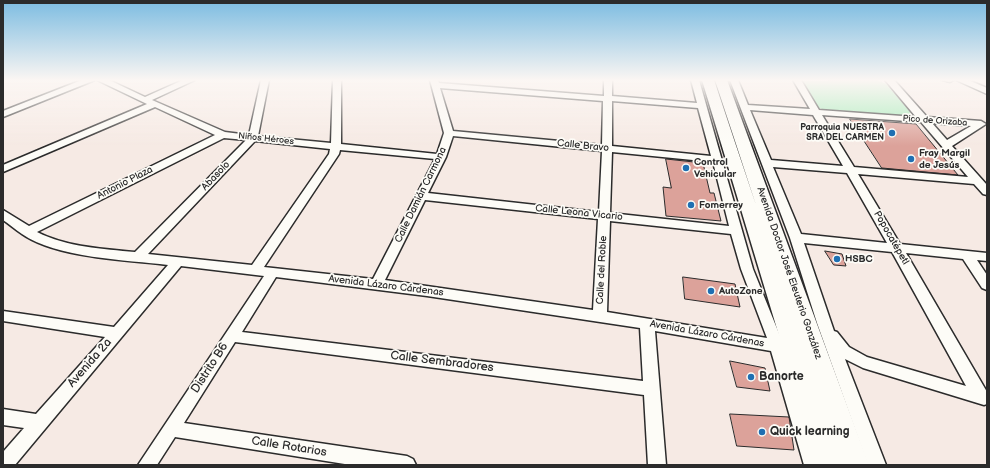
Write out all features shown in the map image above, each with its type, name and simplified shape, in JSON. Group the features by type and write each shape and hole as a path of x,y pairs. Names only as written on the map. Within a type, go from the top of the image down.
{"highway":[{"name":"Avenida Doctor José Eleuterio González","path":"708,102 761,220"},
{"name":"Avenida Doctor José Eleuterio González","path":"727,102 761,220 829,422 856,465"},
{"path":"717,158 724,159 740,207 761,220 772,204 765,175 767,166"},
{"name":"Avenida Doctor José Eleuterio González","path":"829,422 831,465"}],"street":[{"path":"3,114 35,102"},
{"path":"3,169 150,102"},
{"name":"Niños Héroes","path":"150,102 223,134 440,157"},
{"path":"253,138 260,102"},
{"path":"256,269 330,162 336,146 337,102"},
{"path":"440,102 449,133"},
{"name":"Calle del Roble","path":"600,315 609,102"},
{"name":"Avenida Doctor José Eleuterio González","path":"706,102 717,158 747,269 776,346 813,465"},
{"name":"Popocatépetl","path":"810,102 984,398"},
{"path":"908,102 987,192"},
{"path":"743,103 796,238 824,324 877,465"},
{"name":"Pico de Orizaba","path":"743,103 817,113 925,121 984,123"},
{"path":"946,145 984,123"},
{"name":"Calle Bravo","path":"449,133 607,149 717,158"},
{"name":"Calle Damián Carmona","path":"377,284 422,196 449,133"},
{"name":"Antonio Plaza","path":"27,232 223,134"},
{"name":"Abasolo","path":"138,257 253,138"},
{"path":"767,166 850,170 977,181"},
{"name":"Calle Leona Vicario","path":"422,196 736,231"},
{"name":"Avenida Lázaro Cárdenas","path":"6,221 53,244 178,262 256,269 377,284 600,315 776,346"},
{"path":"796,238 987,256"},
{"path":"966,254 987,285"},
{"name":"Avenida 2a","path":"3,465 178,262"},
{"name":"Distrito B6","path":"147,465 274,272"},
{"path":"3,316 117,333"},
{"path":"647,323 657,465"},
{"path":"824,324 844,352 863,362 984,398"},
{"name":"Calle Sembradores","path":"231,336 652,389"},
{"path":"3,417 39,422"},
{"name":"Calle Rotarios","path":"171,429 407,465"}],"green space":[{"path":"815,102 901,102 911,113 905,117 828,111 819,108"}],"building":[{"path":"850,119 916,124 958,175 882,168"},
{"path":"666,159 703,163 710,193 714,193 721,221 666,216 663,187 671,188"},
{"name":"HSBC","path":"825,251 842,254 846,266 834,265"},
{"name":"AutoZone","path":"683,277 735,284 740,307 685,299"},
{"name":"Banorte","path":"730,361 765,368 770,391 737,387"},
{"name":"Quick learning","path":"730,414 789,417 794,450 737,446"}],"place":[{"name":"Parroquia NUESTRA SRA DEL CARMEN","path":"892,133"},
{"name":"Fray Margil de Jesús","path":"911,159"},
{"name":"Control Vehicular","path":"686,168"},
{"name":"Fomerrey","path":"691,205"},
{"name":"HSBC","path":"837,259"},
{"name":"AutoZone","path":"711,291"},
{"name":"Banorte","path":"751,377"},
{"name":"Quick learning","path":"762,432"}]}
